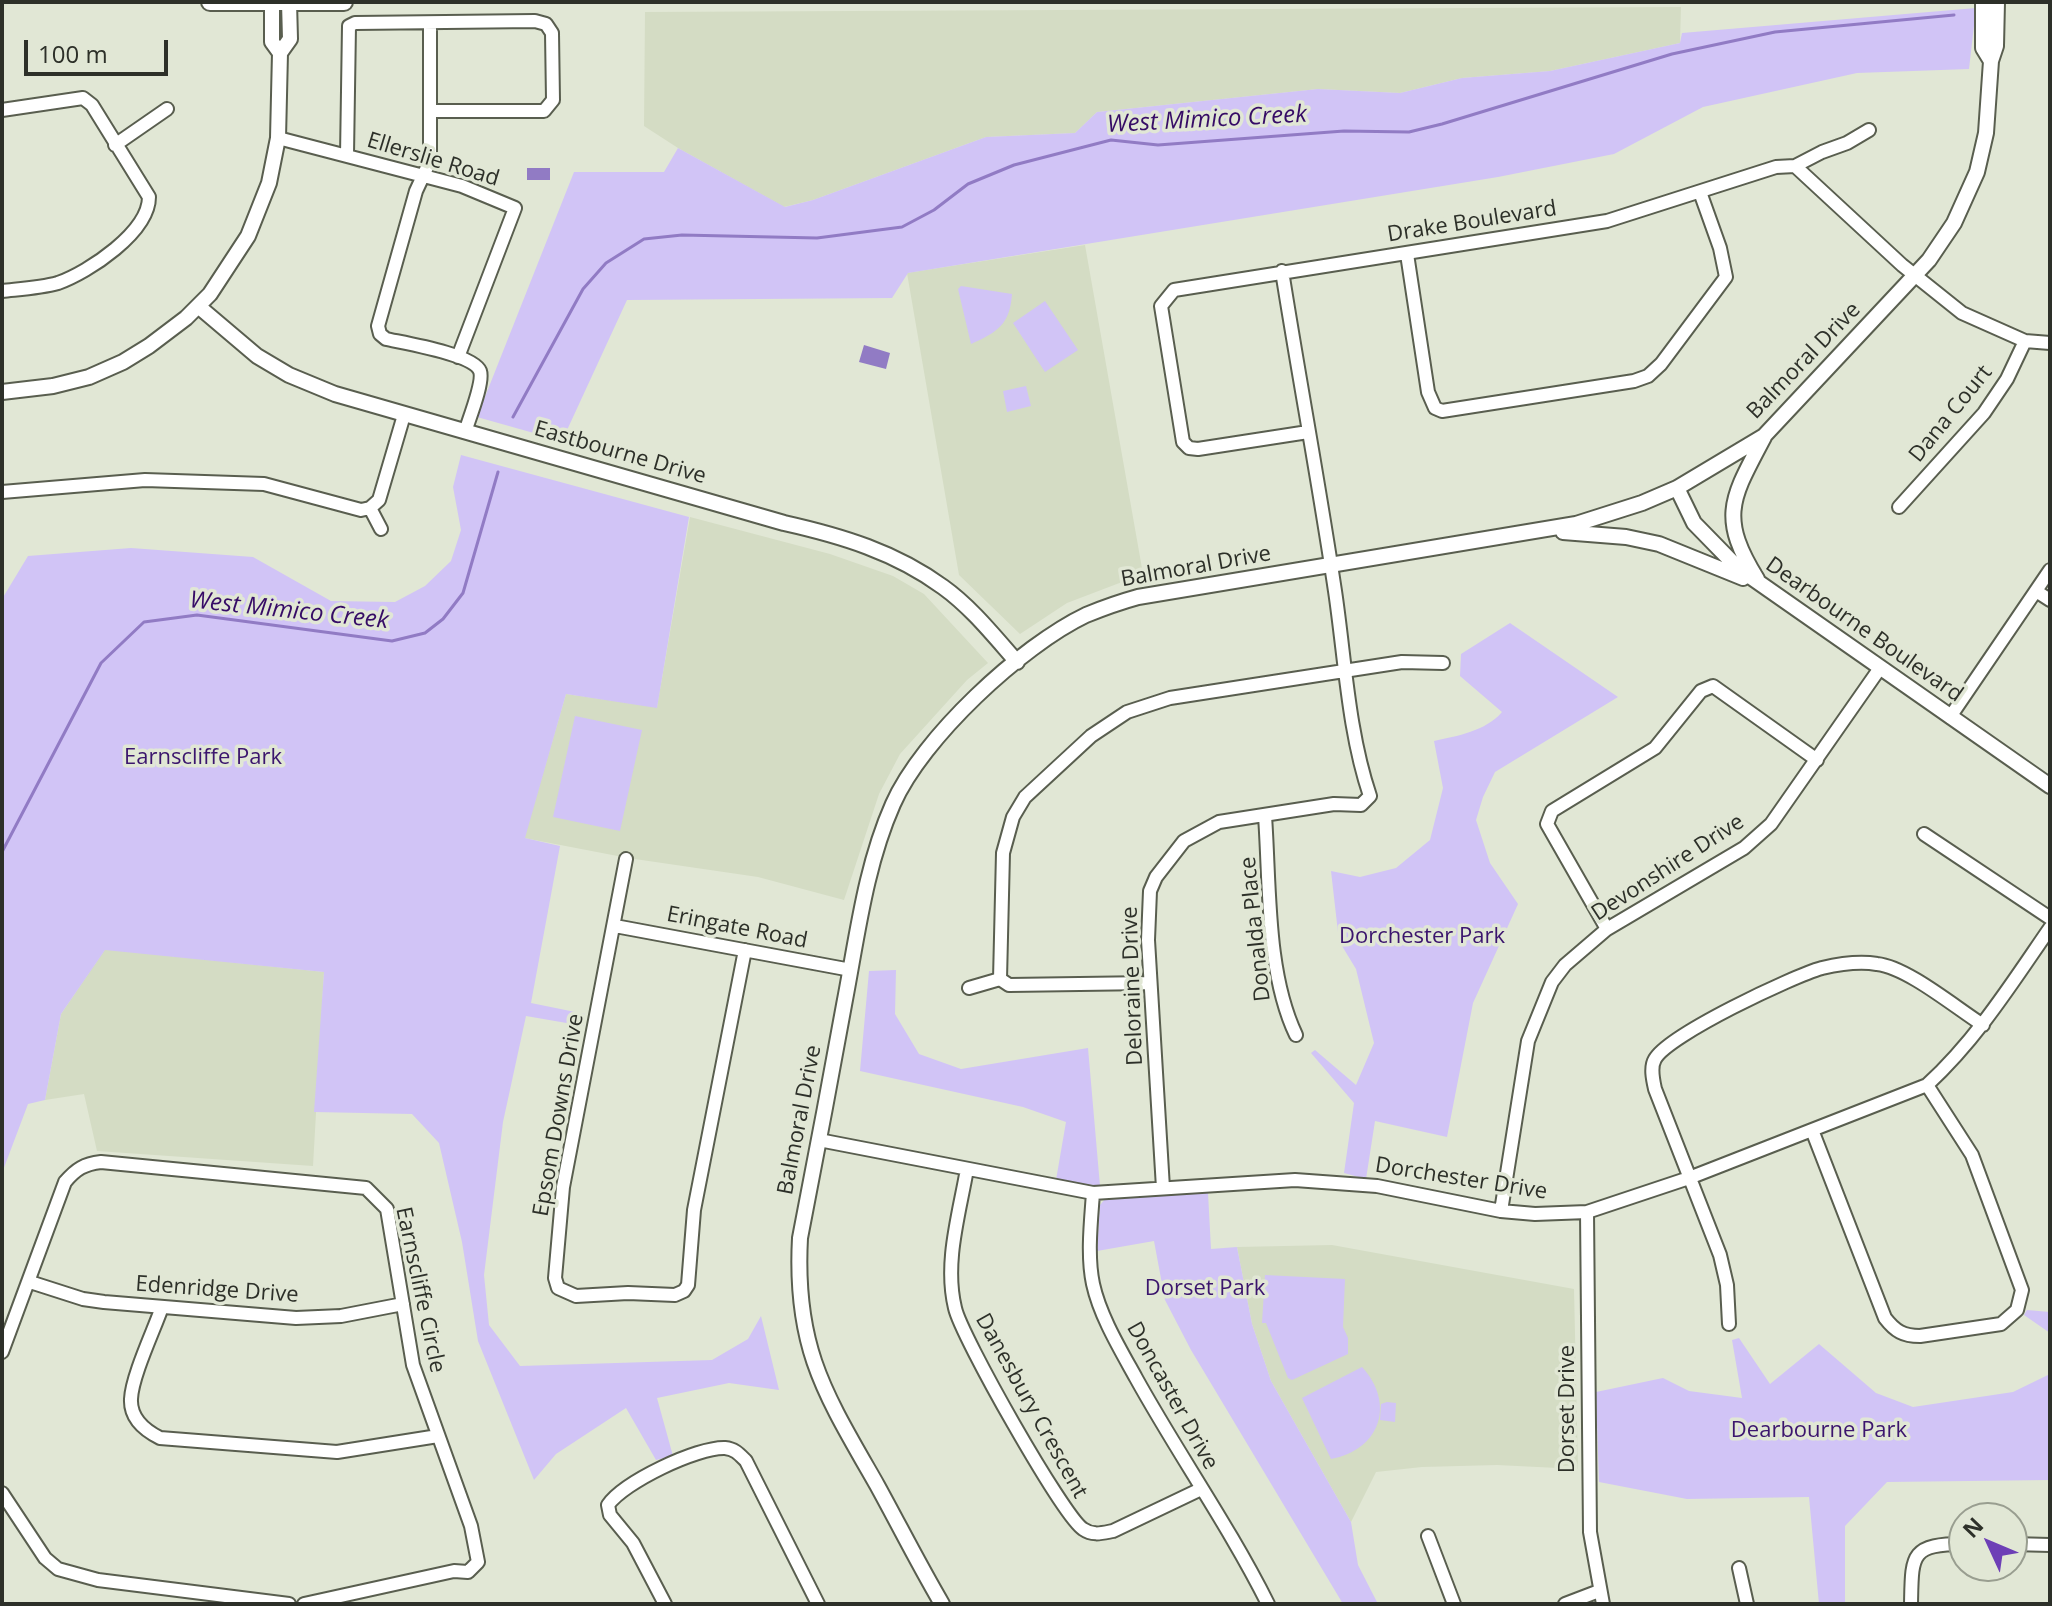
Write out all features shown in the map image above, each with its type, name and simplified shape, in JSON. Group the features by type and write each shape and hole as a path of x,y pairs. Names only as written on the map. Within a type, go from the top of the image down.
{"main road":[{"path":"210,2 344,2"}],"street":[{"path":"272,2 272,42 280,53"},
{"path":"2,392 53,386 89,377 149,346 210,294 248,236 269,183 278,138 280,53 290,39 289,2"},
{"name":"Balmoral Drive","path":"1983,2 1983,48 1991,61"},
{"name":"Balmoral Drive","path":"937,1602 834,1410 809,1353 797,1279 800,1238 872,865 893,804 923,753 946,727 1017,662 1058,631 1110,605 1138,597 1542,531 1605,516 1677,488 1764,436 1916,276 1954,223 1977,172 1986,133 1991,61 1996,46 1997,2"},
{"path":"347,155 349,26 355,23 535,21 546,24 552,33 553,100 544,111 430,111"},
{"path":"430,23 430,157 416,191 378,326 380,334 386,339 474,363 480,372 480,382 465,432"},
{"path":"2,110 83,98 92,105 149,197 147,213 127,240 84,270 58,283 2,291"},
{"path":"115,145 167,109"},
{"name":"Drake Boulevard","path":"1308,432 1198,449 1189,448 1183,442 1161,306 1174,290 1607,221 1776,167 1795,166 1869,130"},
{"name":"Ellerslie Road","path":"278,138 462,186 515,208 458,357"},
{"path":"1795,166 1916,276 1962,313 2025,341 2050,343"},
{"path":"1407,254 1428,392 1435,408 1442,411 1634,381 1648,376 1661,364 1726,277 1720,248 1700,192"},
{"path":"1282,271 1331,565"},
{"name":"Eastbourne Drive","path":"198,306 257,356 289,375 335,394 860,542 911,566 945,588 1017,662"},
{"name":"Dana Court","path":"1899,507 1984,413 2007,379 2025,341"},
{"path":"2,492 145,480 264,484 361,510 370,508 379,500 404,415"},
{"path":"1761,586 1738,546 1732,509 1741,480 1764,436"},
{"name":"Dearbourne Boulevard","path":"1677,488 1703,535 1761,586 2050,786"},
{"path":"370,508 381,529"},
{"path":"1542,531 1626,537 1659,544 1761,586"},
{"name":"Deloraine Drive","path":"1163,1188 1150,983 1150,891 1168,860 1184,841 1202,829 1219,822 1334,804 1361,805 1370,796 1364,778 1331,565"},
{"path":"1950,717 2050,570"},
{"path":"2036,591 2050,600"},
{"path":"1000,979 1003,853 1009,829 1025,797 1111,721 1150,703 1183,695 1402,662 1443,663"},
{"name":"Devonshire Drive","path":"1501,1211 1528,1041 1543,999 1565,965 1607,929 1744,848 1771,824 1880,668"},
{"path":"1607,929 1547,824 1552,811 1655,748 1701,691 1713,686 1817,760"},
{"name":"Donalda Place","path":"1265,816 1275,950 1285,1011 1296,1035"},
{"path":"1924,834 2050,918"},
{"name":"Epsom Downs Drive","path":"626,859 563,1187 555,1278 558,1288 576,1296 628,1293 675,1295 688,1285 694,1210 745,950"},
{"name":"Eringate Road","path":"615,926 851,970"},
{"name":"Dorchester Drive","path":"819,1140 1093,1193 1295,1180 1377,1186 1501,1211 1535,1214 1587,1212 1689,1178 1927,1085 1957,1058 1983,1025 2050,928"},
{"path":"1729,1324 1727,1285 1720,1255 1655,1089 1652,1074 1654,1059 1668,1045 1751,997 1820,968 1840,964 1876,963 1898,969 1983,1025"},
{"path":"969,988 1000,979 1009,985 1150,983"},
{"path":"1812,1130 1885,1318 1895,1330 1907,1336 1920,1336 2001,1324 2017,1310 2022,1290 1972,1155 1927,1085"},
{"name":"Earnscliffe Circle","path":"2,1352 65,1182 74,1170 87,1164 101,1162 366,1188 387,1209 413,1365 471,1526 478,1562 468,1572 454,1571 304,1604"},
{"name":"Danesbury Crescent","path":"967,1169 951,1259 955,1310 962,1328 1067,1512 1086,1531 1097,1534 1113,1531 1201,1489"},
{"name":"Doncaster Drive","path":"1093,1193 1093,1284 1122,1354 1265,1603"},
{"name":"Dorset Drive","path":"1587,1212 1590,1532 1603,1604"},
{"name":"Edenridge Drive","path":"30,1282 83,1299 296,1318 341,1316 403,1304"},
{"path":"162,1307 131,1400 138,1423 147,1432 160,1438 337,1452 438,1436"},
{"path":"665,1604 633,1543 610,1515 608,1505 619,1491 672,1463 725,1448 735,1450 746,1461 818,1604"},
{"path":"2,1493 45,1558 58,1569 98,1580 289,1604"},
{"path":"1428,1536 1454,1604"},
{"path":"2028,1544 2050,1545"},
{"path":"1911,1604 1912,1567 1916,1556 1928,1546 1948,1545"},
{"path":"1739,1568 1747,1604"},
{"path":"1565,1604 1599,1591"}],"shaded area":[{"path":"1681,7 1680,43 1550,71 1462,78 1400,93 1318,89 1097,112 1075,133 986,137 813,200 784,207 644,126 645,12"},
{"path":"527,168 550,168 550,180 527,180"},
{"path":"1085,245 1143,574 1067,603 1020,634 959,575 907,273"},
{"path":"864,345 890,353 886,369 859,362"},
{"path":"690,517 830,554 893,576 924,594 988,663 967,680 900,754 879,794 844,900 758,877 628,858 524,838 566,694 657,707"},
{"path":"105,949 324,972 313,1166 97,1151 84,1094 45,1100 61,1014"},
{"path":"1332,1245 1574,1289 1578,1469 1497,1465 1376,1472 1351,1522 1271,1381 1252,1324 1237,1247"}],"green space":[{"path":"1976,8 1969,69 1857,73 1703,107 1614,154 1498,177 908,273 892,298 627,300 562,441 477,417 574,172 664,172 678,148 785,207 813,200 986,137 1075,133 1097,112 1318,89 1400,93 1462,78 1550,71 1680,43 1682,33"},
{"path":"961,286 1012,294 1009,313 1001,326 971,344 958,289"},
{"path":"1045,301 1078,350 1045,372 1013,323"},
{"path":"1026,386 1031,406 1007,412 1003,391"},
{"name":"Earnscliffe Park","path":"461,455 689,517 657,708 566,694 525,838 560,846 531,1003 585,1014 584,1026 526,1016 503,1122 484,1275 489,1325 520,1366 712,1360 748,1339 761,1316 779,1390 729,1383 657,1398 673,1456 656,1460 626,1408 556,1454 534,1480 478,1341 462,1242 439,1143 412,1114 314,1112 324,972 105,950 61,1014 45,1100 28,1104 2,1173 2,599 28,556 131,548 253,557 331,601 395,602 425,586 451,561 461,530 453,487"},
{"name":"Dorchester Park","path":"1510,623 1618,697 1495,772 1483,797 1476,820 1490,863 1518,904 1473,1003 1447,1137 1375,1121 1366,1179 1344,1173 1354,1103 1311,1053 1315,1050 1356,1085 1374,1043 1356,969 1339,941 1331,871 1360,877 1396,868 1430,840 1443,788 1434,741 1480,728 1502,712 1460,676 1461,654"},
{"path":"575,716 642,730 620,831 553,817"},
{"path":"896,970 895,1014 919,1054 961,1069 1088,1048 1100,1186 1056,1180 1066,1122 1023,1107 860,1071 869,971"},
{"name":"Dorset Park","path":"1208,1193 1211,1249 1237,1247 1252,1324 1271,1381 1351,1522 1358,1565 1378,1604 1343,1604 1191,1350 1165,1300 1154,1241 1097,1251 1100,1205 1105,1199"},
{"path":"1265,1275 1345,1279 1343,1327 1348,1338 1348,1354 1292,1380 1288,1378 1266,1323 1262,1323"},
{"path":"2027,1310 2050,1312 2050,1333 2024,1315"},
{"name":"Dearbourne Park","path":"1739,1338 1770,1384 1819,1344 1876,1393 1913,1407 2013,1392 2050,1374 2050,1480 1887,1482 1845,1526 1845,1604 1819,1604 1809,1497 1687,1499 1599,1482 1596,1392 1663,1378 1689,1391 1742,1398 1732,1340"},
{"path":"1362,1367 1378,1396 1378,1424 1361,1446 1331,1459 1302,1398"},
{"path":"1396,1403 1395,1422 1380,1420 1381,1404"}],"waterway":[{"name":"West Mimico Creek","path":"513,417 583,289 606,263 644,239 682,235 817,238 902,227 934,210 968,184 1014,165 1111,140 1158,145 1344,131 1409,132 1672,54 1775,32 1954,15"},
{"name":"West Mimico Creek","path":"2,852 101,663 144,622 197,615 392,641 425,633 443,619 463,593 498,472"}]}
